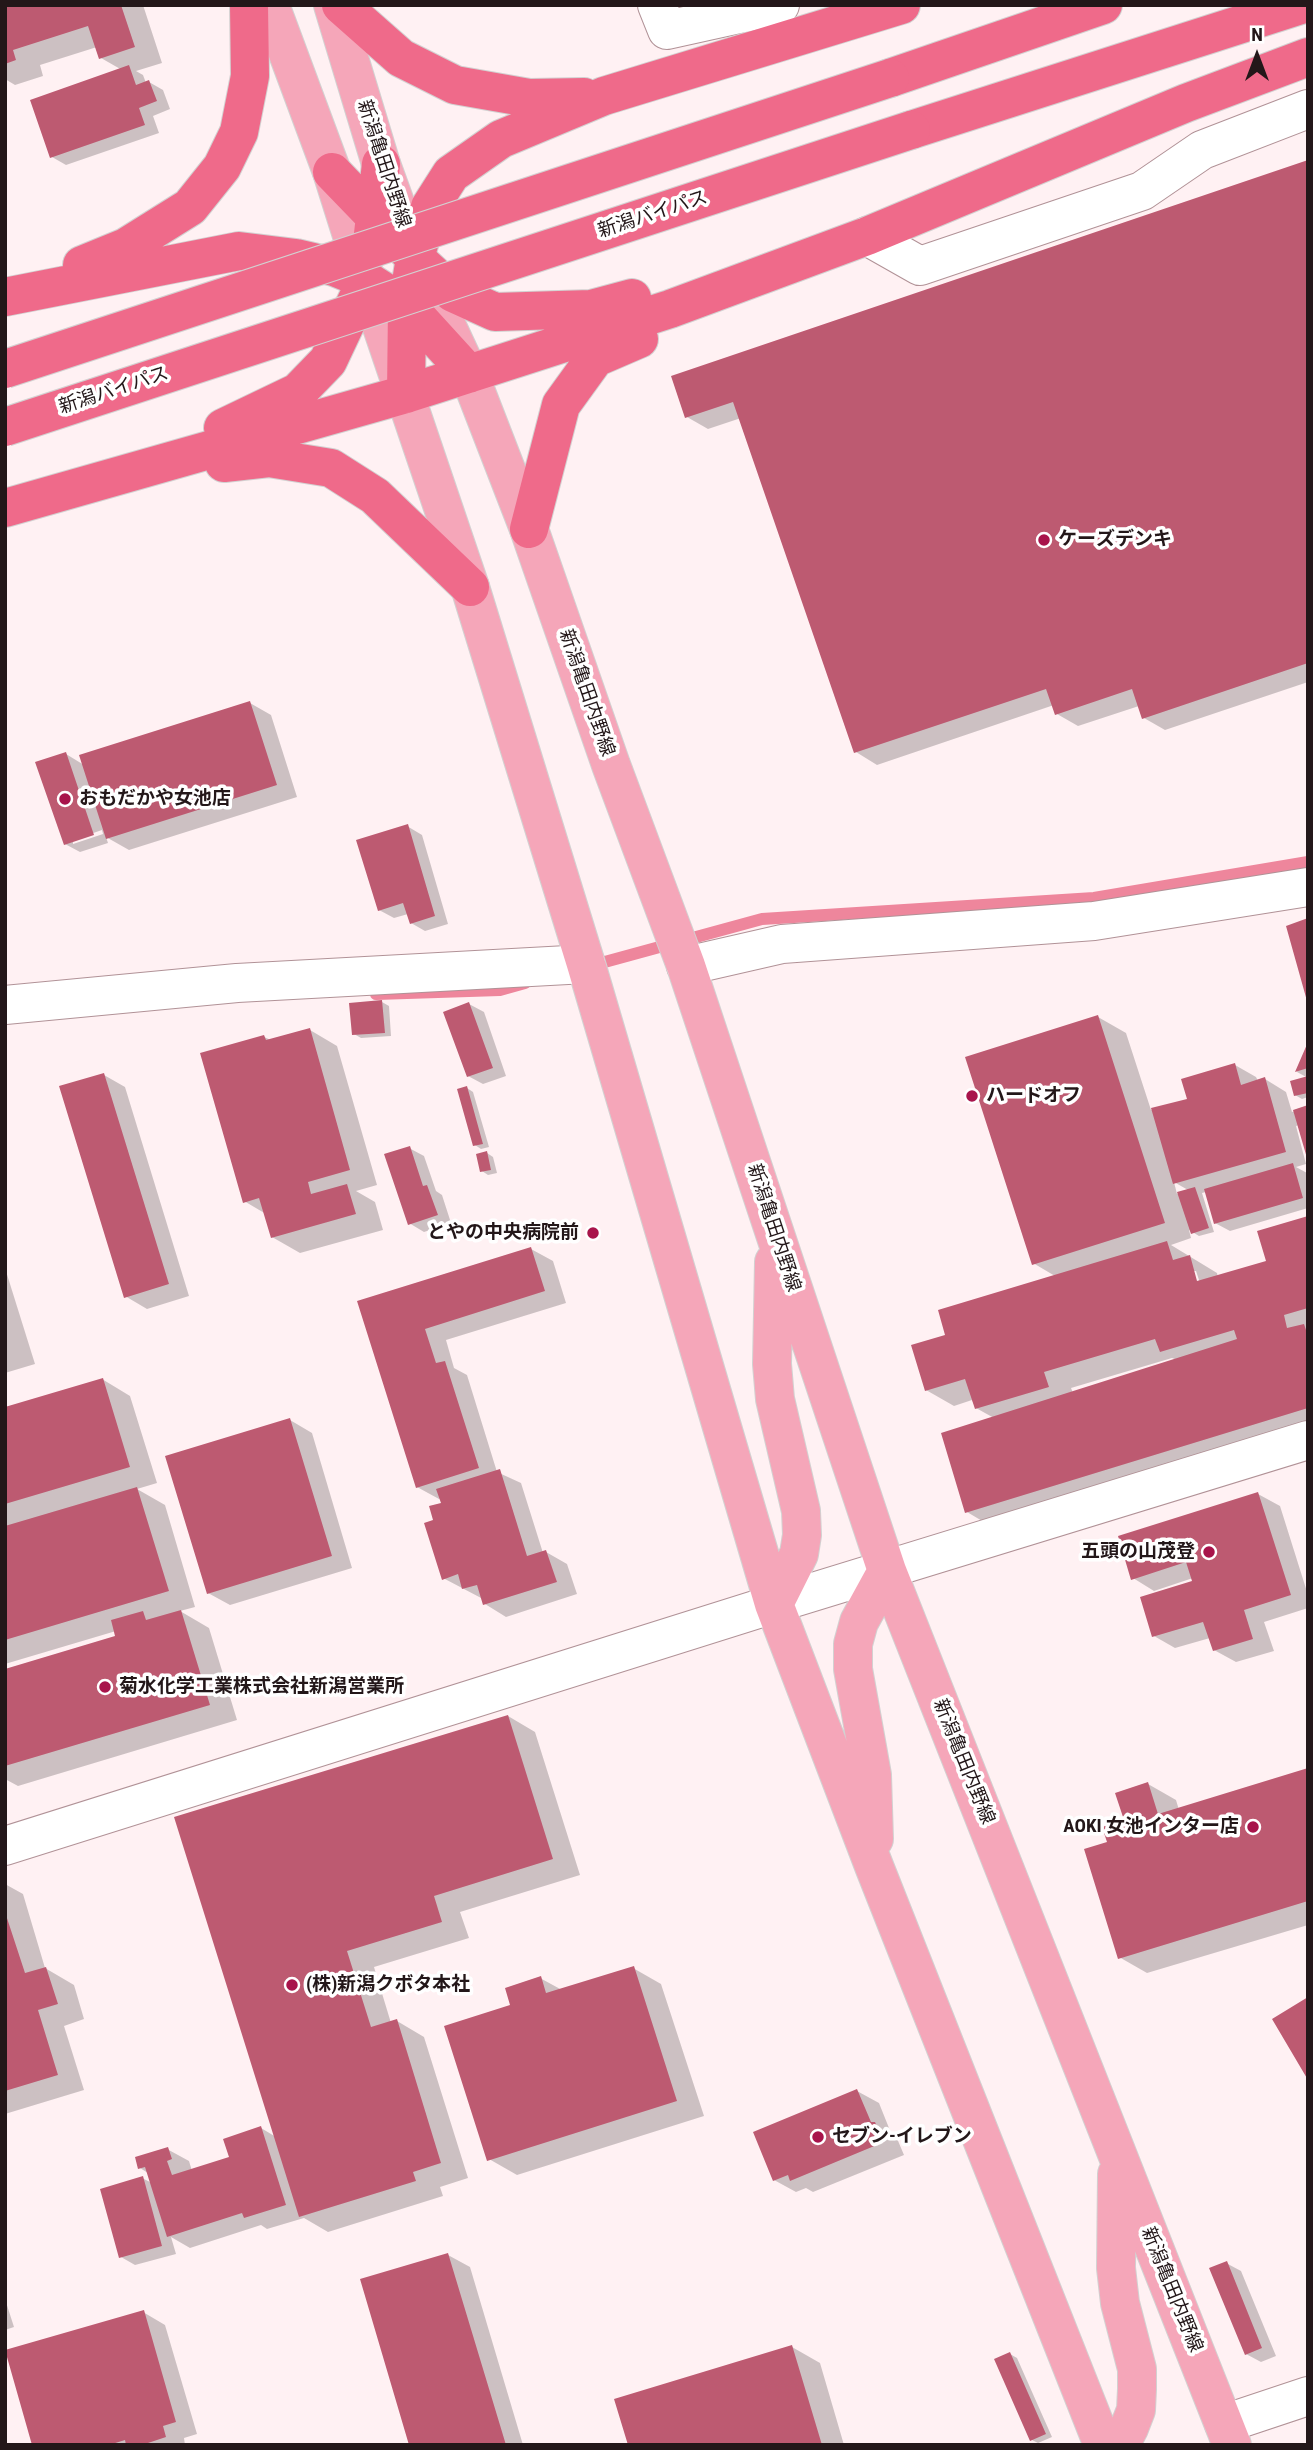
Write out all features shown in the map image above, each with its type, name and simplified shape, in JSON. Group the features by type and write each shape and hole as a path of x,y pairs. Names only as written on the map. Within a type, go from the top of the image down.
{"highway":[{"path":"5,296 126,247 190,207 222,167 239,132 250,76 248,5"},
{"path":"341,5 401,58 455,85 529,97 604,96"},
{"path":"406,394 407,306 415,258 430,207 451,174 501,139 604,96 901,5"},
{"path":"5,369 890,78 1103,5"},
{"name":"新潟バイパス","path":"5,427 1301,5"},
{"path":"529,529 561,405 595,358 867,236 1186,103 1308,57"},
{"path":"136,471 298,392 328,361 366,280 381,164"},
{"path":"332,172 415,258 453,293 495,313 591,309 867,236"},
{"path":"5,508 470,374 670,309 867,236"},
{"path":"5,296 239,251 296,258 334,267 366,280 407,306 470,374"},
{"path":"136,471 270,458 331,468 375,496 470,587"}],"main road":[{"path":"270,5 332,172 470,587 586,964 774,1604 874,1866 1103,2445"},
{"name":"新潟亀田内野線","path":"333,5 381,164 415,258 470,374 529,529 611,765 686,966 887,1571 1117,2154 1223,2438"},
{"path":"774,1232 772,1364 775,1399 801,1511 803,1535 799,1555 774,1604"},
{"path":"874,1866 872,1774 853,1669 853,1644 859,1622 887,1571"},
{"path":"1117,2154 1116,2268 1120,2303 1137,2369 1136,2410 1119,2445"}],"street":[{"path":"662,18 780,5"},
{"path":"867,236 920,266 1142,191 1202,150 1308,109"},
{"path":"686,966 782,944 1094,921 1308,887"},
{"path":"5,1005 237,983 586,964"},
{"path":"5,1846 774,1604 1308,1440"},
{"path":"1223,2438 1308,2396"}],"building":[{"path":"5,5 121,5 135,47 99,59 88,26 13,50 16,60 5,64"},
{"path":"129,65 136,85 149,80 157,101 139,108 145,125 50,158 30,100"},
{"name":"ケーズデンキ","path":"1308,160 1308,663 1142,719 1132,689 1055,715 1046,689 854,753 733,402 685,418 671,376"},
{"path":"250,701 277,785 106,839 79,755"},
{"name":"おもだかや女池店","path":"66,752 94,835 64,845 35,762"},
{"path":"408,824 435,916 410,924 403,903 378,911 356,840"},
{"path":"1308,918 1308,1001 1307,1001 1286,926"},
{"path":"382,1000 385,1033 352,1035 349,1003"},
{"path":"469,1002 493,1068 467,1077 443,1012"},
{"path":"1098,1015 1165,1223 1032,1265 965,1057"},
{"path":"310,1028 350,1170 308,1182 311,1194 347,1184 356,1214 271,1238 259,1198 243,1203 200,1053 264,1035 266,1040"},
{"path":"1308,1042 1308,1068 1295,1072"},
{"path":"1235,1063 1241,1085 1265,1077 1286,1152 1173,1184 1151,1108 1187,1099 1181,1079"},
{"path":"104,1073 169,1284 124,1298 59,1086"},
{"path":"1308,1076 1308,1093 1294,1096 1290,1081"},
{"path":"467,1086 483,1144 473,1146 457,1089"},
{"path":"1308,1105 1308,1158 1307,1158 1293,1110"},
{"path":"410,1146 423,1186 427,1185 438,1215 408,1225 384,1154"},
{"path":"487,1151 491,1170 480,1172 476,1154"},
{"path":"1293,1163 1303,1198 1214,1224 1204,1189"},
{"path":"1195,1187 1209,1228 1191,1234 1177,1192"},
{"path":"1308,1216 1308,1308 1284,1315 1287,1328 1304,1324 1308,1336 1308,1408 965,1513 941,1433 1237,1339 1234,1330 1160,1352 1155,1339 1044,1372 1049,1387 975,1409 965,1379 925,1391 911,1345 945,1335 938,1310 1167,1241 1173,1260 1190,1255 1197,1281 1266,1261 1257,1231"},
{"path":"531,1247 545,1291 425,1329 436,1363 445,1361 479,1468 416,1488 357,1301"},
{"path":"103,1378 130,1467 5,1504 5,1407"},
{"path":"290,1418 332,1556 207,1594 165,1456"},
{"path":"500,1469 527,1556 546,1550 557,1582 483,1605 477,1585 462,1589 458,1574 442,1580 424,1523 433,1520 429,1506 441,1503 436,1489"},
{"path":"137,1487 169,1591 5,1640 5,1526"},
{"path":"1258,1492 1291,1595 1244,1610 1253,1639 1213,1651 1203,1622 1152,1637 1140,1597 1192,1581 1186,1562 1131,1580 1118,1536"},
{"name":"菊水化学工業株式会社新潟営業所","path":"181,1610 210,1705 5,1766 5,1669 115,1636 111,1620 143,1611 146,1620"},
{"name":"(株)新潟クボタ本社","path":"508,1715 553,1859 434,1896 442,1922 347,1951 371,2027 397,2019 441,2163 413,2172 416,2181 299,2217 174,1817"},
{"path":"1308,1768 1308,1901 1118,1959 1084,1849 1107,1842 1102,1827 1124,1820 1115,1793 1148,1782 1158,1814"},
{"path":"5,1912 25,1973 46,1967 58,2004 38,2010 58,2075 5,2091"},
{"path":"634,1966 677,2101 487,2161 444,2026 510,2005 505,1988 541,1976 546,1993"},
{"path":"1308,1997 1308,2080 1272,2019"},
{"name":"セブン-イレブン","path":"857,2089 871,2122 875,2122 884,2142 790,2181 788,2175 773,2181 753,2132"},
{"path":"261,2126 286,2205 244,2218 242,2213 167,2237 145,2167 138,2169 135,2157 168,2147 172,2159 167,2161 172,2175 229,2157 223,2139"},
{"path":"143,2176 162,2246 119,2258 100,2189"},
{"path":"448,2253 506,2445 409,2445 360,2279"},
{"path":"1227,2261 1262,2348 1245,2355 1209,2268"},
{"path":"144,2310 176,2422 163,2426 166,2437 142,2445 126,2445 125,2440 109,2445 32,2445 5,2350"},
{"path":"792,2345 822,2445 628,2445 614,2399"},
{"path":"1010,2352 1046,2434 1030,2441 994,2359"}],"waterway":[{"path":"590,966 762,919 1094,898 1308,862"},
{"path":"376,994 500,990 525,983"}],"place":[{"name":"ケーズデンキ","path":"1044,540"},
{"name":"おもだかや女池店","path":"65,799"},
{"name":"ハードオフ","path":"972,1096"},
{"name":"とやの中央病院前","path":"593,1233"},
{"name":"五頭の山茂登","path":"1209,1552"},
{"name":"菊水化学工業株式会社新潟営業所","path":"105,1687"},
{"name":"AOKI 女池インター店","path":"1253,1827"},
{"name":"(株)新潟クボタ本社","path":"292,1985"},
{"name":"セブン-イレブン","path":"818,2137"}]}
